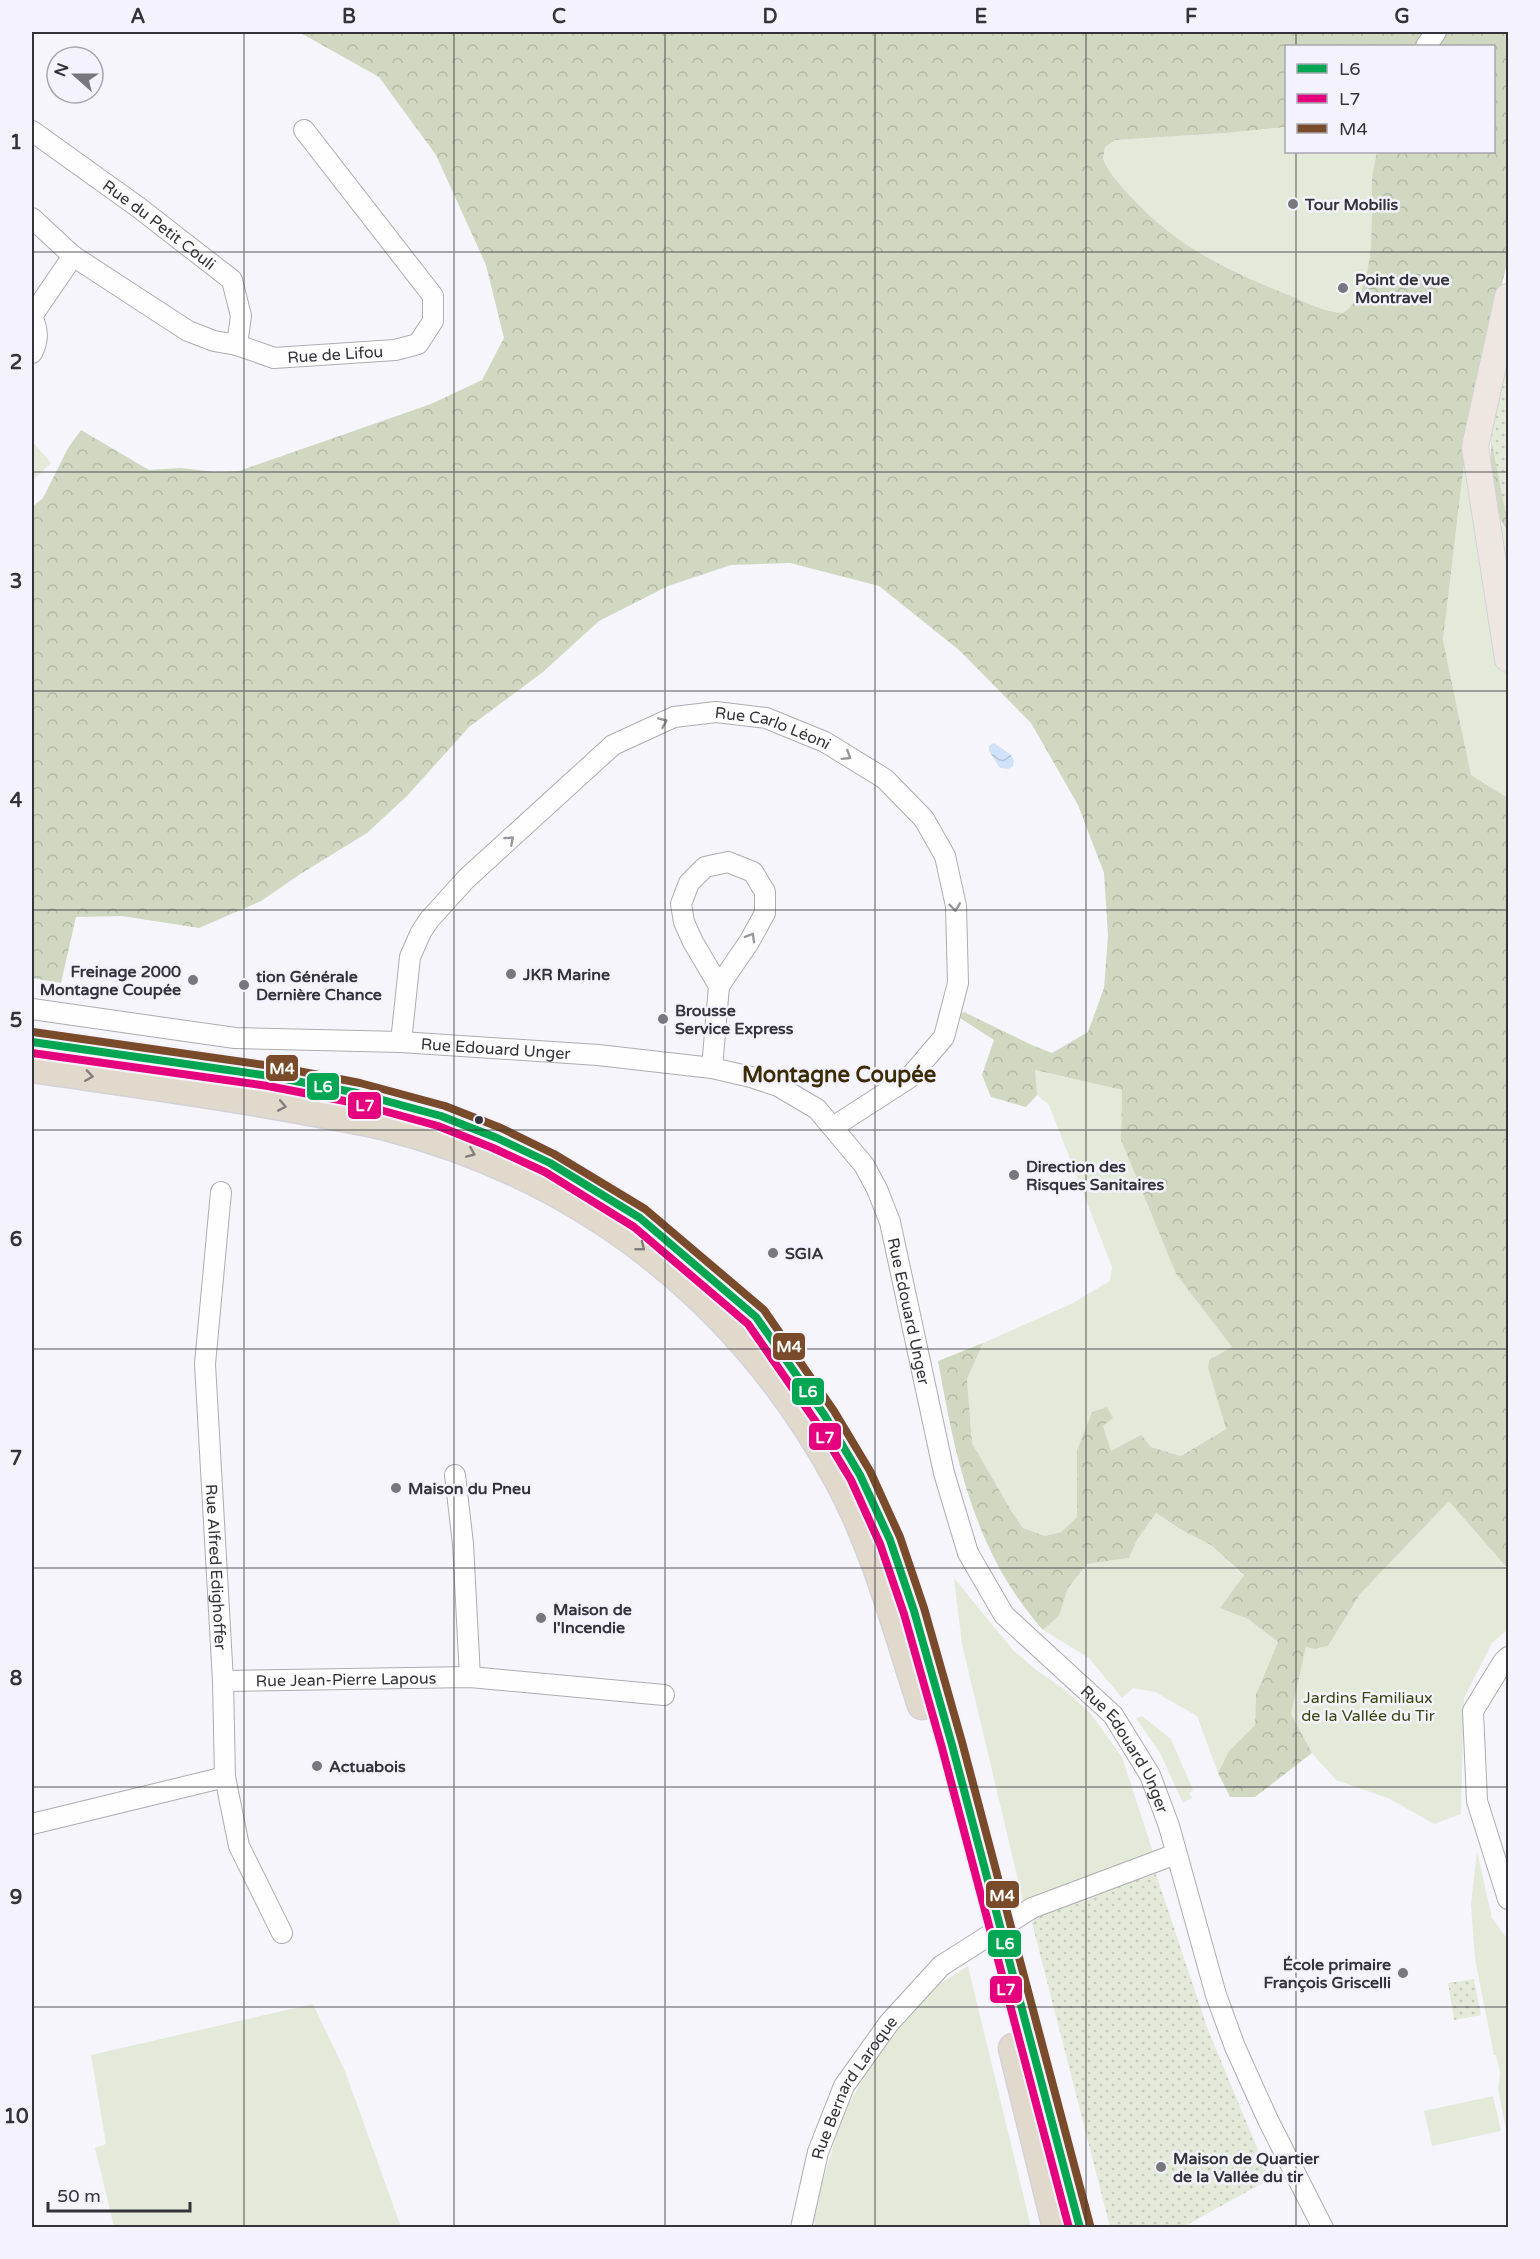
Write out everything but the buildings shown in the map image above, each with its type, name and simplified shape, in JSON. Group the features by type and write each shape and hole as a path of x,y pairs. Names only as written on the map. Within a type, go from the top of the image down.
{"highway":[{"path":"32,1042 270,1076 357,1093 441,1116 497,1138 550,1163 640,1218 756,1317 825,1416 860,1475 890,1540 914,1611 952,1745 1080,2228"},
{"path":"32,1068 269,1103 385,1125 461,1148 553,1189 621,1232 691,1287 756,1355 807,1425 840,1482 872,1551 947,1782 1057,2228"}],"main road":[{"path":"1509,297 1475,447 1509,659"}],"street":[{"path":"1427,45 1436,32"},
{"name":"Rue de Lifou","path":"32,218 73,256 188,331 214,341 237,345 274,358 395,350 418,344 433,321 433,296 304,130"},
{"name":"Rue du Petit Couli","path":"32,131 138,207 232,280 242,316 237,345"},
{"path":"32,353 38,342 37,327 32,315 73,256"},
{"name":"Rue Carlo Léoni","path":"401,1042 407,976 414,946 429,920 466,879 613,745 674,717 716,711 766,718 825,742 885,779 924,819 945,856 956,906 958,983 944,1037 909,1078 833,1127"},
{"path":"712,1068 719,986 749,942 765,913 765,892 753,872 728,862 705,867 689,883 681,904 684,922 719,986"},
{"name":"Rue Edouard Unger","path":"32,1009 235,1038 401,1042 598,1055 712,1068 778,1086 817,1109 864,1165 877,1189 890,1222 944,1473 968,1553 1004,1615 1113,1715 1123,1728 1149,1775 1169,1826 1216,1995 1235,2047 1268,2120 1323,2228"},
{"name":"Rue Alfred Edighoffer","path":"221,1192 205,1364 223,1681 225,1777 239,1846 282,1933"},
{"path":"455,1475 463,1544 470,1677"},
{"path":"1506,1660 1473,1711 1478,1801 1509,1899"},
{"name":"Rue Jean-Pierre Lapous","path":"223,1681 470,1677 664,1695"},
{"path":"32,1824 225,1777"},
{"name":"Rue Bernard Laroque","path":"801,2228 818,2152 844,2086 889,2023 941,1966 1032,1908 1176,1854"}],"green space":[{"path":"299,32 1508,32 1508,258 1467,439 1443,640 1471,775 1508,798 1508,1569 1449,1501 1360,1594 1328,1646 1315,1649 1306,1647 1291,1714 1312,1753 1255,1797 1230,1797 1218,1773 1229,1751 1255,1725 1256,1694 1278,1642 1248,1619 1220,1608 1244,1575 1211,1545 1156,1513 1137,1540 1129,1558 1087,1564 1068,1588 1059,1616 1043,1630 1019,1600 1000,1569 971,1504 952,1434 938,1361 983,1343 967,1379 972,1443 1023,1528 1045,1536 1061,1532 1077,1517 1077,1450 1092,1412 1107,1407 1113,1418 1103,1426 1111,1451 1141,1435 1151,1447 1181,1456 1226,1429 1208,1368 1209,1360 1232,1347 1176,1274 1121,1140 1122,1090 1035,1070 1037,1095 1026,1107 991,1097 982,1075 994,1040 957,1016 964,1012 1052,1053 1088,1032 1104,988 1108,936 1104,873 1078,805 1031,723 959,650 879,586 790,563 731,565 668,586 599,621 543,672 469,727 407,796 367,833 261,901 199,928 122,916 76,917 61,983 32,978 32,507 43,498 68,448 81,430 149,470 181,468 215,472 239,471 431,404 482,380 504,338 486,265 436,155 379,77","holes":["1285,45 1495,45 1495,153 1377,153 1372,179 1370,251 1367,270 1362,288 1354,302 1343,313 1321,308 1264,285 1204,256 1151,217 1113,175 1103,159 1105,147 1115,140 1285,127"]},
{"path":"1285,127 1285,153 1377,153 1372,179 1370,251 1367,270 1362,288 1354,302 1343,313 1321,308 1264,285 1204,256 1151,217 1113,175 1103,159 1105,147 1115,140"},
{"path":"1508,348 1508,531 1498,512 1495,498 1491,440"},
{"path":"1508,348 1508,514 1505,510 1490,434"},
{"path":"1467,439 1501,524 1508,531 1508,798 1471,775 1443,640"},
{"path":"32,441 51,463 32,481"},
{"path":"1034,1070 1122,1090 1121,1140 1176,1274 1233,1347 1209,1360 1208,1368 1226,1429 1181,1456 1151,1447 1111,1452 1103,1426 1112,1418 1107,1407 1077,1450 1077,1517 1061,1532 1045,1536 1023,1528 972,1443 967,1379 983,1343 1073,1303 1110,1281 1112,1267 1049,1105 1037,1095"},
{"name":"Jardins Familiaux de la Vallée du Tir","path":"1449,1500 1508,1569 1508,1629 1492,1643 1464,1698 1461,1814 1434,1824 1390,1799 1336,1780 1312,1753 1291,1714 1306,1647 1315,1649 1328,1646 1360,1594"},
{"path":"1156,1513 1211,1545 1244,1576 1221,1608 1248,1619 1278,1642 1256,1694 1255,1725 1229,1751 1218,1773 1197,1716 1155,1692 1133,1688 1122,1698 1089,1658 1043,1630 1059,1616 1068,1588 1087,1564 1129,1558 1137,1540"},
{"path":"954,1578 1013,1650 1036,1670 1064,1689 1091,1714 1122,1757 1154,1855 1023,1901 962,1644"},
{"path":"1142,1716 1171,1739 1193,1790 1189,1793 1192,1798 1183,1803 1160,1753 1136,1718"},
{"path":"1477,1851 1492,1918 1508,1940 1507,2135 1498,2089 1500,2073 1496,2055 1494,2055 1475,1959 1471,1904"},
{"path":"1156,1874 1207,2027 1270,2179 1183,2227 1110,2227 1032,1923 1043,1909"},
{"path":"968,1966 1031,2227 815,2227 813,2213 842,2117 869,2067 931,1989"},
{"path":"1474,1979 1481,2015 1454,2020 1448,1983"},
{"path":"313,2004 345,2071 401,2227 114,2227 95,2148 106,2144 91,2055"},
{"path":"1493,2096 1501,2131 1432,2146 1424,2111"}],"water":[{"path":"994,743 1010,754 1014,760 1013,766 1008,769 1000,768 989,751 989,746"}],"transit line":[{"name":"M4","path":"33,1032 272,1066 360,1083 445,1106 501,1128 554,1154 645,1209 764,1310 834,1411 870,1471 900,1537 924,1608 962,1742 1090,2225"},
{"name":"L6","path":"32,1042 270,1076 357,1093 441,1116 497,1138 550,1163 640,1218 756,1317 825,1416 860,1475 890,1540 914,1611 952,1745 1080,2228"},
{"name":"L7","path":"32,1053 268,1086 355,1103 438,1126 545,1172 634,1227 748,1324 816,1422 851,1480 880,1544 904,1614 942,1748 1069,2228"}],"place":[{"name":"Tour Mobilis","path":"1293,204"},
{"name":"Point de vue Montravel","path":"1343,288"},
{"name":"JKR Marine","path":"511,974"},
{"name":"Freinage 2000 Montagne Coupée","path":"193,980"},
{"name":"tion Générale Dernière Chance","path":"244,985"},
{"name":"Brousse Service Express","path":"663,1019"},
{"name":"Direction des Risques Sanitaires","path":"1014,1175"},
{"name":"SGIA","path":"773,1253"},
{"name":"Maison du Pneu","path":"396,1488"},
{"name":"Maison de l'Incendie","path":"541,1618"},
{"name":"Actuabois","path":"317,1766"},
{"name":"École primaire François Griscelli","path":"1403,1973"},
{"name":"Maison de Quartier de la Vallée du tir","path":"1161,2167"}],"district":[{"name":"Montagne Coupée","path":"839,1074"}]}
